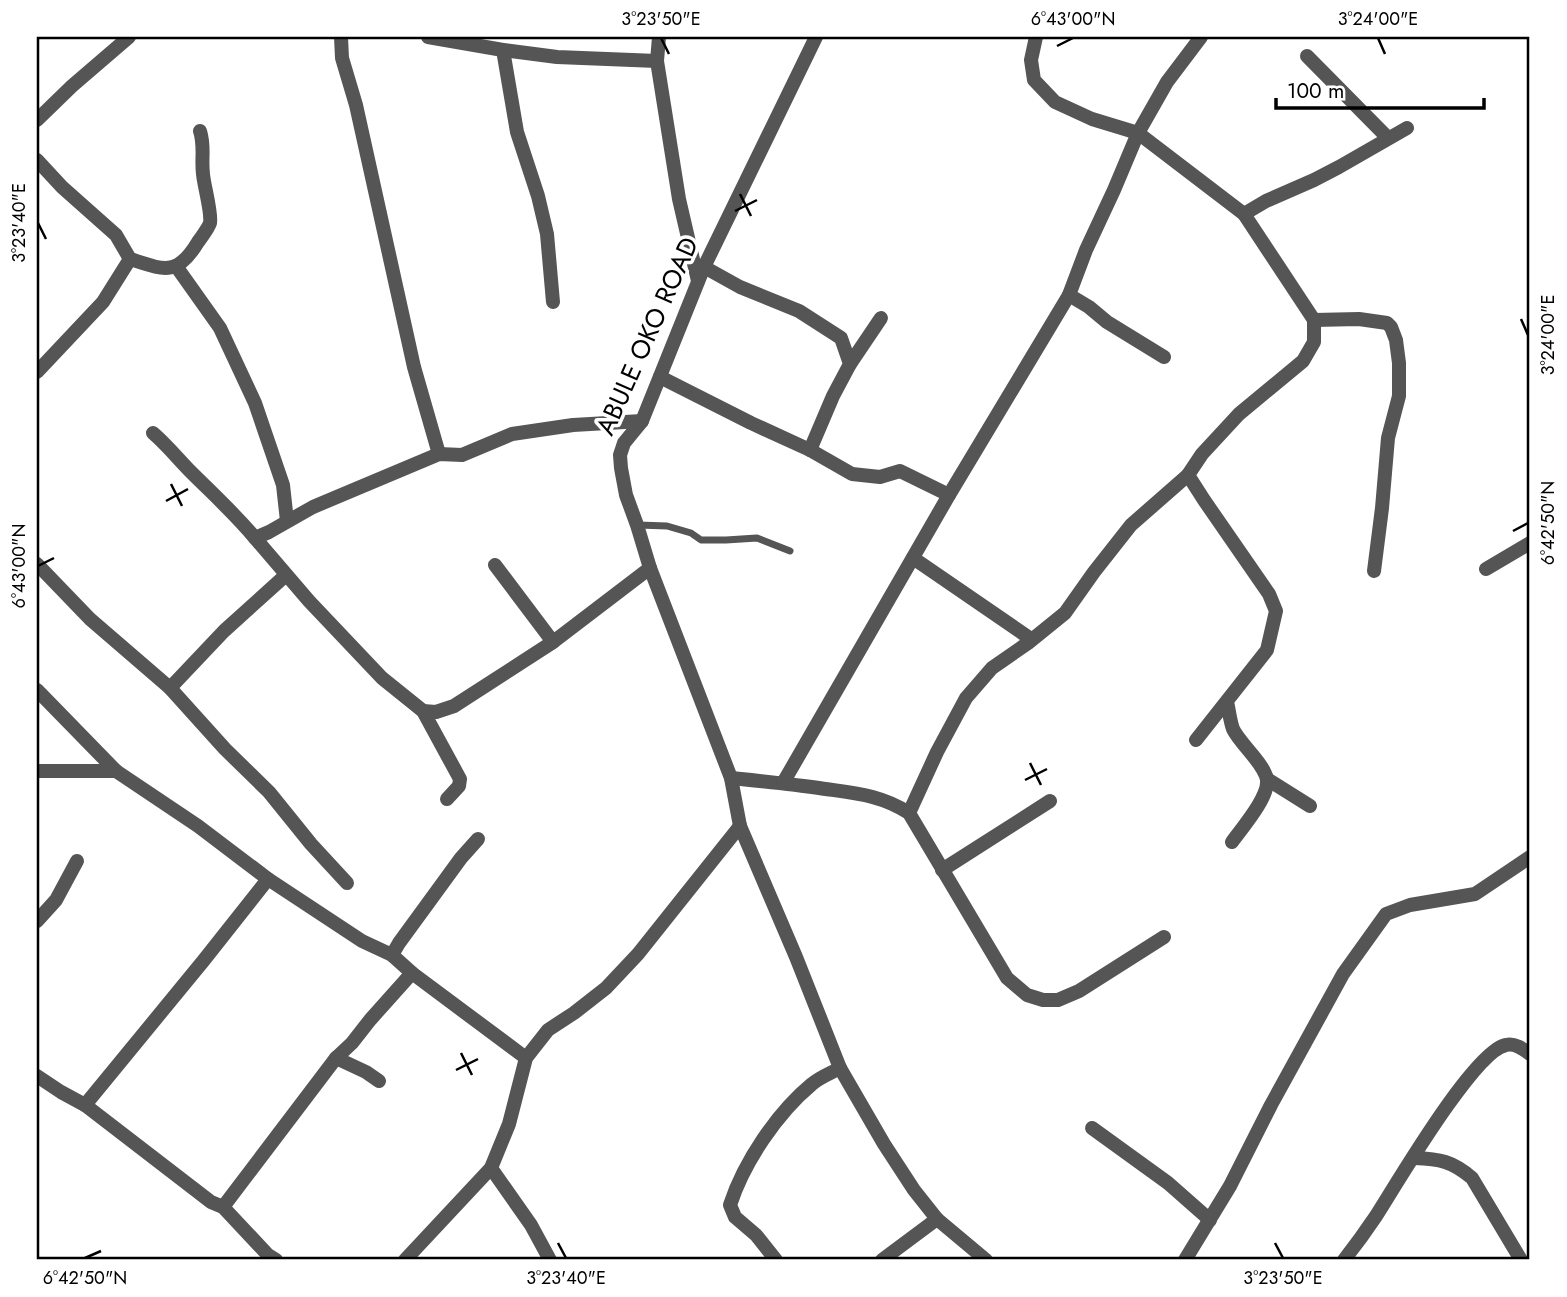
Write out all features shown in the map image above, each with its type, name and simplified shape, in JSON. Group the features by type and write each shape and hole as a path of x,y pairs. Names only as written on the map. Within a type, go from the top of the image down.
{"street":[{"path":"37,120 129,37"},
{"path":"341,37 342,58 356,105 414,367 439,454"},
{"path":"428,37 556,57 657,61"},
{"path":"659,37 657,61 679,199 698,281"},
{"name":"ABULE OKO ROAD","path":"816,37 704,267 642,421 624,443 620,455 621,468 626,495 650,568 731,778 740,826 840,1068 914,1190 937,1219 986,1260"},
{"path":"909,813 966,698 992,668 1065,613 1131,525 1188,475 1202,454 1239,414 1303,361 1314,342 1314,320 1244,214 1138,133 1092,120 1055,102 1034,80 1031,60 1036,37"},
{"path":"783,783 949,495 1069,295 1138,133 1167,82 1201,37"},
{"path":"503,50 517,132 547,234 553,302"},
{"path":"1307,56 1388,138"},
{"path":"1244,214 1339,167 1407,128"},
{"path":"37,160 62,187 116,235 130,259 168,270 190,256 210,223 202,167 204,145 200,131"},
{"path":"37,372 103,302 130,259"},
{"path":"176,267 220,328 255,403 283,485 287,521"},
{"path":"704,267 740,287 799,311 841,338 850,364"},
{"path":"1069,295 1164,357"},
{"path":"810,450 850,364 881,318"},
{"path":"1314,320 1359,319 1387,323 1396,340 1399,396 1388,438 1374,570"},
{"path":"660,377 810,450 852,474 880,477 900,471 949,495"},
{"path":"256,537 313,507 439,454 462,456 512,434 573,425 642,421"},
{"path":"153,433 172,449 184,465 245,525 286,575 382,678 422,711 460,779 459,786 447,799"},
{"path":"1188,475 1269,594 1276,611 1267,650 1196,740"},
{"path":"1486,569 1530,543"},
{"path":"913,558 1031,639"},
{"path":"37,564 90,619 170,688 225,749 270,792 311,844 347,883"},
{"path":"495,565 553,642"},
{"path":"422,711 436,712 454,706 553,642 650,568"},
{"path":"170,688 224,631 286,575"},
{"path":"37,690 116,771 198,826 268,879 362,941 392,955 526,1058"},
{"path":"1227,702 1233,729 1267,779 1310,806"},
{"path":"37,771 116,771"},
{"path":"731,778 872,795 909,813 1007,978 1027,995 1043,1000 1058,1000 1079,991 1164,937"},
{"path":"1232,842 1254,812 1265,792 1267,779"},
{"path":"942,870 1050,801"},
{"path":"405,1260 491,1168 509,1124 526,1058 548,1030 606,988 638,954 740,826"},
{"path":"392,955 461,858 478,839"},
{"path":"1185,1260 1230,1186 1343,974 1386,914 1410,905 1475,894 1530,857"},
{"path":"37,921 56,900 77,861"},
{"path":"85,1105 268,879"},
{"path":"223,1207 336,1058 412,973"},
{"path":"1344,1260 1373,1221 1438,1117 1494,1050 1507,1045 1518,1046 1530,1054"},
{"path":"336,1058 379,1081"},
{"path":"776,1260 757,1235 735,1217 730,1205 734,1191 756,1151 782,1114 813,1083 840,1068"},
{"path":"37,1076 85,1105 211,1202 223,1207 268,1255 276,1260"},
{"path":"1092,1128 1168,1183 1210,1220"},
{"path":"1414,1158 1435,1158 1460,1168 1472,1178 1518,1256 1530,1245"},
{"path":"491,1168 531,1225 550,1260"},
{"path":"882,1260 937,1219"}],"lane":[{"path":"637,525 667,526 691,533 701,540 757,538 790,551"}]}
